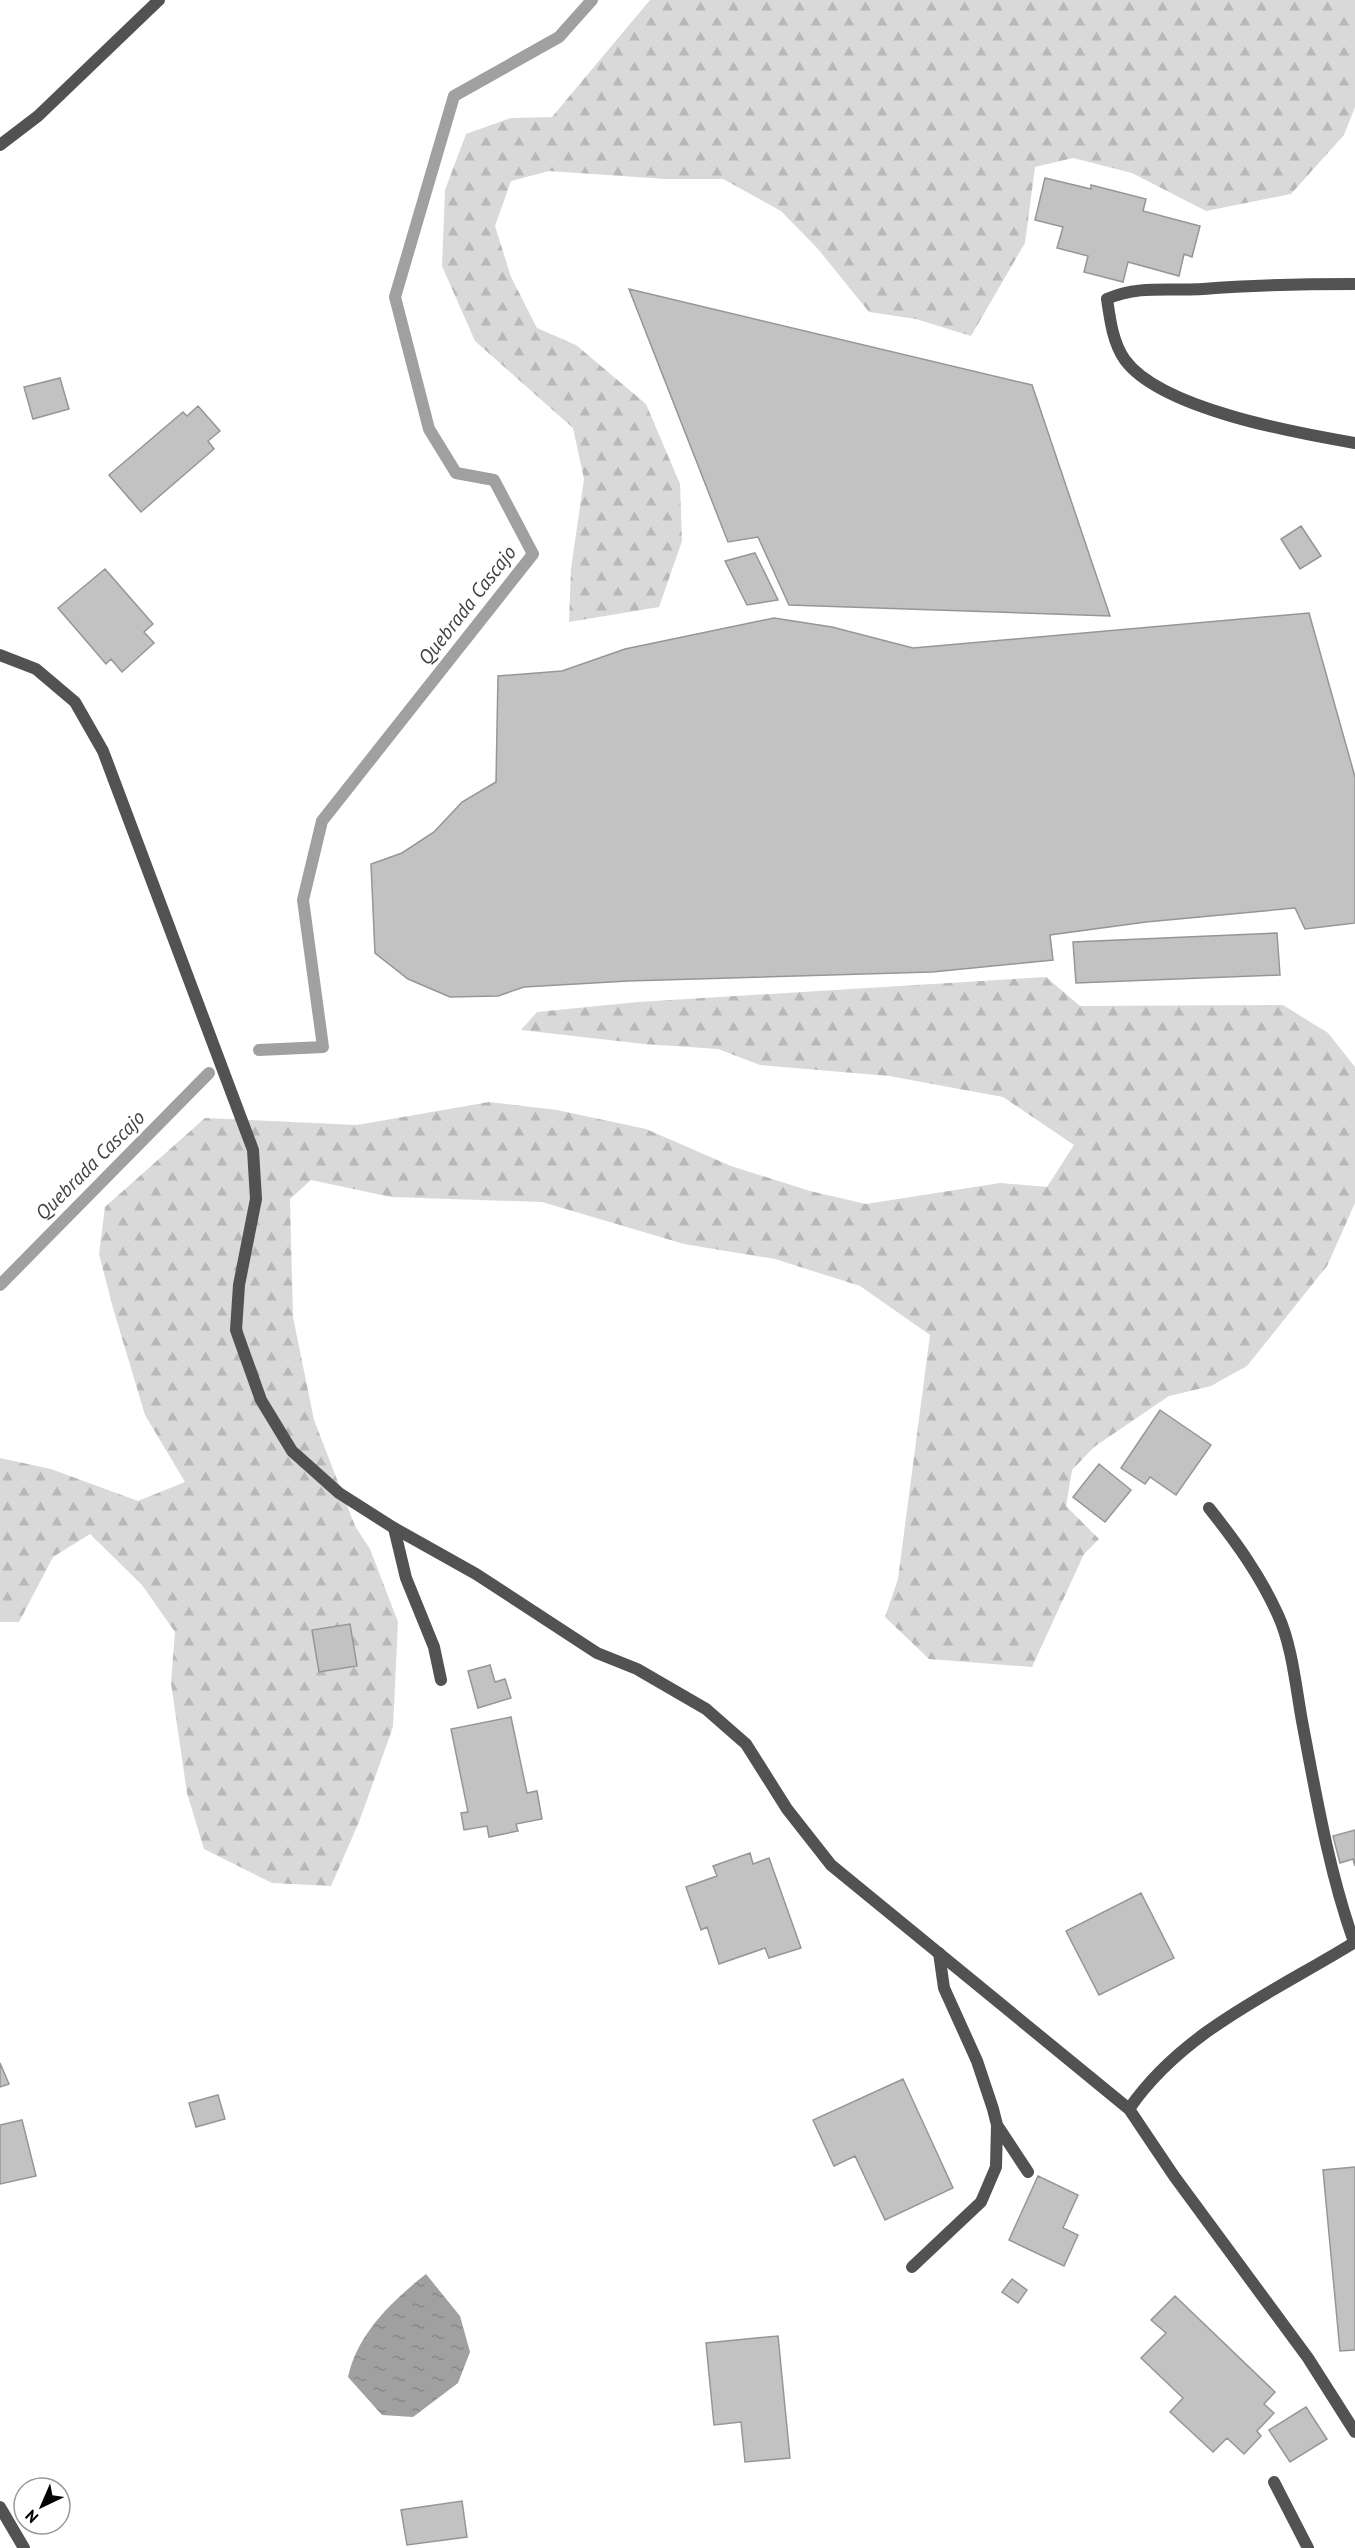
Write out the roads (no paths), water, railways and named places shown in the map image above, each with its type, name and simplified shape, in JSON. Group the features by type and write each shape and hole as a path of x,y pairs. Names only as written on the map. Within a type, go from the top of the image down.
{"street":[{"path":"0,145 38,116 159,0"},
{"path":"1355,284 1243,284 1201,289 1125,291 1107,299 1111,327 1125,360 1153,386 1191,404 1312,436 1355,443"},
{"path":"0,655 36,669 75,702 103,751 253,1150 256,1198 239,1285 236,1330 261,1400 292,1452 339,1493 394,1528 476,1574 597,1653 637,1669 706,1709 746,1744 787,1809 831,1865 1129,2109 1174,2176 1308,2358 1355,2433"},
{"path":"1129,2109 1143,2090 1188,2046 1249,2004 1355,1942 1346,1920 1317,1799 1294,1673 1279,1617 1250,1560 1209,1508"},
{"path":"394,1528 406,1578 434,1647 441,1680"},
{"path":"939,1953 944,1988 977,2061 997,2125 1028,2172"},
{"path":"912,2267 981,2202 996,2167 997,2125"},
{"path":"1274,2482 1308,2548"},
{"path":"0,2507 24,2548"}],"water":[{"path":"426,2274 460,2316 470,2352 458,2383 413,2417 382,2415 348,2377 359,2347 368,2333 389,2307"}],"waterway":[{"name":"Quebrada Cascajo","path":"259,1050 323,1047 303,900 322,821 533,554 494,480 456,473 429,429 395,297 454,96 559,37 592,0"},
{"name":"Quebrada Cascajo","path":"0,1285 209,1073"}]}
